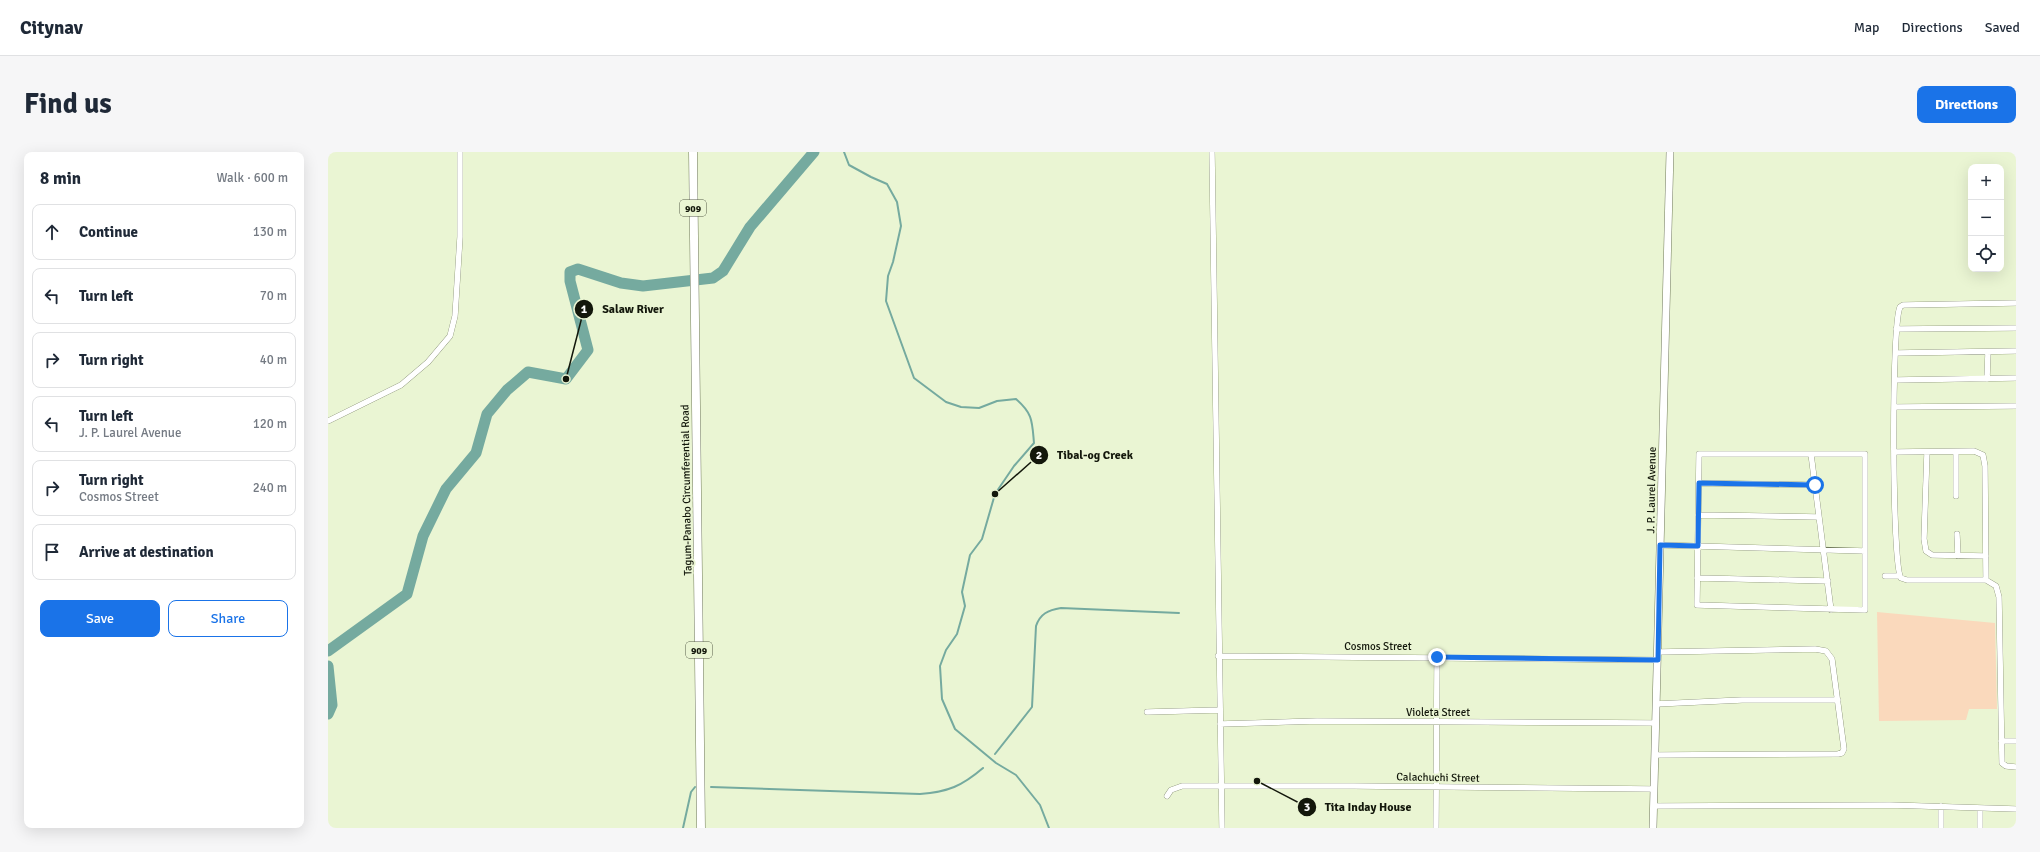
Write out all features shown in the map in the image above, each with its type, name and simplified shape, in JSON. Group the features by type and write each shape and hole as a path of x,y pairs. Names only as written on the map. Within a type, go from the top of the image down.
{"main road":[{"name":"Tagum-Panabo Circumferential Road","path":"693,152 701,828"}],"street":[{"path":"328,421 401,385 428,362 450,336 455,316 460,245 460,152"},
{"path":"1212,152 1218,656 1222,828"},
{"name":"J. P. Laurel Avenue","path":"1654,828 1670,152"},
{"path":"1900,576 1894,528 1895,380 1898,309 1903,305 2016,303"},
{"path":"1896,329 2016,328"},
{"path":"1896,353 2016,351"},
{"path":"1987,379 1988,352"},
{"path":"1895,380 2016,378"},
{"path":"1895,407 2016,406"},
{"path":"1895,452 1978,452 1984,458 1986,580"},
{"path":"1927,452 1924,548 1932,555 1986,556"},
{"path":"1956,452 1956,496"},
{"path":"1699,454 1865,454 1865,610 1697,605 1699,483 1699,454"},
{"path":"1811,454 1831,610"},
{"path":"1699,483 1815,485"},
{"path":"1698,515 1819,517"},
{"path":"1957,534 1958,556"},
{"path":"1660,545 1865,551"},
{"path":"1885,576 1900,576 1907,580 1986,580 1996,586 1998,597 2002,763 2009,767 2016,767"},
{"path":"1697,578 1828,581"},
{"path":"1655,755 1841,754 1844,749 1832,659 1826,651 1815,649 1658,652"},
{"name":"Cosmos Street","path":"1218,656 1658,660"},
{"path":"1436,828 1437,657"},
{"path":"1656,704 1742,700 1838,700"},
{"path":"1146,712 1220,710"},
{"name":"Violeta Street","path":"1220,724 1317,721 1656,723"},
{"path":"2001,741 2016,741"},
{"name":"Calachuchi Street","path":"1167,796 1172,790 1182,786 1654,789"},
{"path":"1654,806 1890,804 2016,809"},
{"path":"1941,806 1941,828"},
{"path":"1980,808 1980,828"}],"shaded area":[{"path":"1877,612 1995,623 1997,709 1969,709 1966,720 1879,721"}],"waterway":[{"path":"328,651 407,594 423,536 446,489 476,453 487,414 507,390 528,372 566,379 588,350 570,281 570,272 578,269 621,283 643,286 713,278 723,271 750,227 814,152"},
{"path":"844,152 849,165 887,184 897,202 901,226 893,262 888,276 886,301 914,378 946,402 961,407 979,408 997,401 1016,399 1026,409 1031,418 1034,443 1014,466 995,494 982,539 970,555 962,592 965,606 957,634 946,650 940,666 942,699 955,729 996,763 1016,775 1040,805 1049,828"},
{"path":"995,754 1032,707 1036,626 1040,618 1045,613 1061,608 1179,613"},
{"path":"328,666 332,705 328,714"},
{"path":"711,787 920,794 947,790 961,784 983,768"},
{"path":"683,828 691,792 695,787"}],"place":[{"name":"Salaw River","path":"566,379"},
{"name":"Tibal-og Creek","path":"995,494"},
{"name":"Tita Inday House","path":"1257,781"}],"route":[{"path":"1437,657 1658,660 1660,545 1698,546 1699,483 1815,485"}]}
